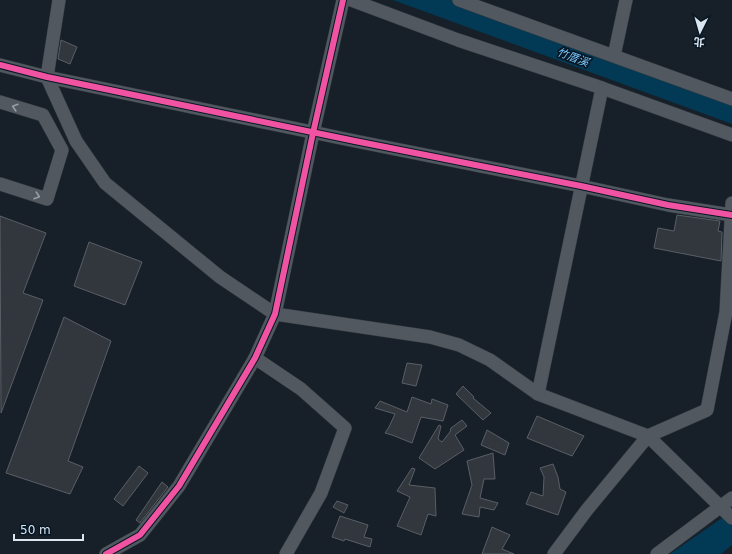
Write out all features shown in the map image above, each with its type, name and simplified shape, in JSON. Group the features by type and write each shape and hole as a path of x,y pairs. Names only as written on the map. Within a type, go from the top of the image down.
{"street":[{"path":"59,0 47,78 76,141 105,183 220,277 276,314 430,337 459,345 490,360 538,394 648,436 726,512"},
{"path":"106,554 140,535 180,486 255,358 276,314 313,132 343,0"},
{"path":"351,0 458,40 602,88 732,135"},
{"path":"459,0 732,99"},
{"path":"614,56 626,0"},
{"path":"0,65 47,78 582,186 668,205 732,211 726,312 707,410 648,436 586,511 554,554"},
{"path":"538,394 602,88"},
{"path":"0,102 43,115 62,150 47,199 0,184"},
{"path":"255,358 300,389 345,428 322,493 286,554"},
{"path":"657,554 726,512 732,498"}],"water":[{"name":"竹厝溪","path":"393,0 459,0 732,103 732,124"},
{"path":"732,511 732,545 721,554 670,554"}],"building":[{"path":"61,40 77,47 70,64 58,59"},
{"path":"677,215 720,221 718,231 722,232 721,261 654,248 658,228 674,231"},
{"path":"0,216 46,233 23,293 43,300 1,413"},
{"path":"89,242 142,262 125,305 74,286"},
{"path":"64,317 111,341 68,461 83,467 70,494 6,473"},
{"path":"407,363 422,365 416,386 402,383"},
{"path":"463,386 474,397 473,398 491,413 483,420 456,394"},
{"path":"412,397 431,404 432,399 448,405 443,421 421,417 412,443 385,433 395,414 375,408 380,401 407,412"},
{"path":"537,416 584,436 572,456 527,438"},
{"path":"462,420 467,426 455,435 464,450 435,469 419,458 439,425 441,426 438,439 442,442 450,432 451,428"},
{"path":"487,430 509,443 505,455 481,445"},
{"path":"493,453 495,479 484,479 480,498 498,503 494,510 480,507 479,517 462,514 472,485 467,461"},
{"path":"553,464 558,477 560,489 566,492 558,515 526,504 531,492 543,496 544,477 540,468"},
{"path":"139,466 148,473 123,506 114,499"},
{"path":"412,468 415,469 409,485 435,488 436,516 428,514 421,535 397,526 410,497 397,491"},
{"path":"162,482 168,487 140,523 136,520"},
{"path":"337,501 348,505 344,513 333,507"},
{"path":"340,516 368,525 364,537 372,539 370,547 345,539 344,541 332,537"},
{"path":"492,527 510,535 502,549 514,554 482,554"}],"cycle path":[{"path":"106,554 140,535 179,486 255,358 275,314 343,0"},
{"path":"0,65 47,77 355,141 668,205 732,215"}]}
